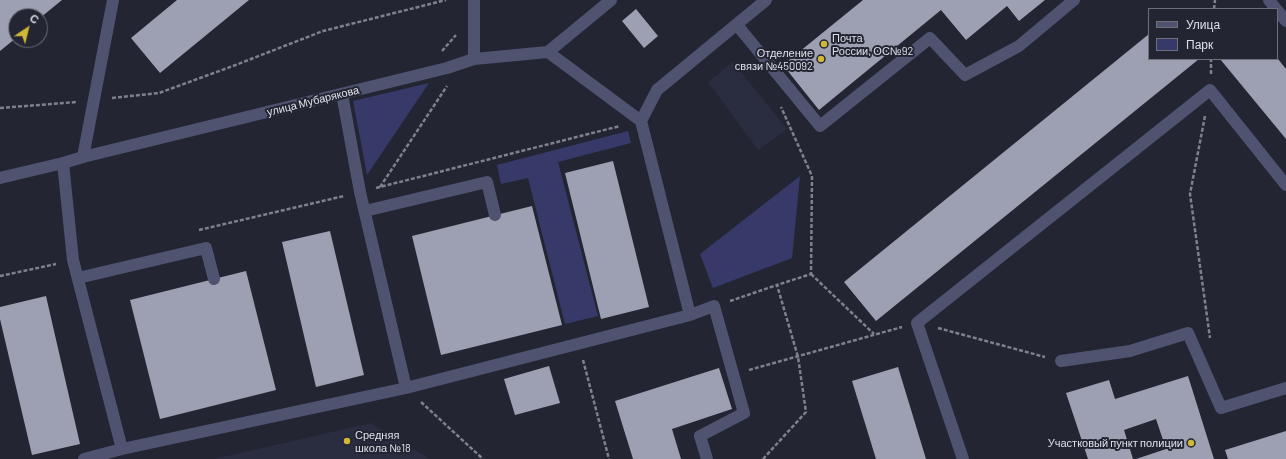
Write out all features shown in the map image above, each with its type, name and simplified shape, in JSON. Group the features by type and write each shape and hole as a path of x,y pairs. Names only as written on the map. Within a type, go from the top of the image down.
{"street":[{"path":"83,156 113,0"},
{"path":"474,0 474,59"},
{"path":"611,0 548,52 641,121 690,315"},
{"path":"641,121 657,90 766,0"},
{"path":"737,25 820,126 930,38 965,75 1018,46 1074,0"},
{"path":"1269,0 1276,8"},
{"path":"1278,10 1286,21"},
{"name":"улица Мубарякова","path":"0,178 63,163 83,156 447,68 474,59 548,52"},
{"path":"963,459 917,323 1210,90 1286,185"},
{"path":"342,94 360,192 406,388"},
{"path":"63,163 73,260 122,449"},
{"path":"365,211 487,182 495,215"},
{"path":"78,278 206,248 214,279"},
{"path":"84,459 122,449 406,388 690,315 714,306 744,413 700,436 707,459"},
{"path":"1061,361 1130,351 1188,333 1221,408 1286,388"}],"path":[{"path":"0,108 159,93 323,31 446,0"},
{"path":"442,51 456,35 457,28"},
{"path":"1211,60 1210,90 1190,194 1212,346"},
{"path":"380,187 451,80"},
{"path":"780,106 812,176 811,274 874,334"},
{"path":"197,231 360,192 641,121"},
{"path":"0,276 73,260"},
{"path":"714,306 811,274"},
{"path":"763,459 806,412 798,357 777,285"},
{"path":"733,374 917,323 1061,361"},
{"path":"579,344 609,459"},
{"path":"406,388 483,459"}],"shaded area":[{"path":"733,62 787,129 758,150 708,82"},
{"name":"Средняя школа №18","path":"371,423 430,459 214,459"}],"green space":[{"path":"429,83 367,175 353,101"},
{"path":"628,131 631,143 558,162 598,316 565,324 528,178 501,184 497,165"},
{"path":"800,176 792,258 713,288 700,254"}],"building":[{"path":"0,0 62,0 48,11 48,8 8,8 8,44 0,51"},
{"path":"177,0 249,0 160,73 131,38"},
{"path":"863,0 1045,0 1019,21 1007,6 966,40 941,10 819,110 783,65"},
{"path":"636,9 658,36 644,48 622,21"},
{"path":"1148,35 1148,60 1198,60 876,321 844,282"},
{"path":"1278,59 1286,69 1286,139 1221,60"},
{"path":"613,161 649,307 601,319 565,173"},
{"path":"532,206 562,325 441,355 412,236"},
{"path":"330,231 364,375 316,387 282,242"},
{"path":"246,271 276,390 160,419 130,300"},
{"path":"46,296 80,444 32,455 0,319 0,307"},
{"path":"549,366 560,403 515,415 504,379"},
{"path":"898,367 926,459 876,459 852,381"},
{"path":"719,368 732,409 672,429 681,459 633,459 615,401"},
{"path":"1188,376 1214,459 1136,459 1166,449 1156,419 1124,430 1133,459 1088,459 1066,393 1109,380 1115,399"},
{"path":"1286,431 1286,459 1228,459 1225,450"}],"place":[{"name":"Почта России, ОС№92","path":"824,44"},
{"name":"Отделение связи №450092","path":"821,59"},
{"name":"Средняя школа №18","path":"347,441"},
{"name":"Участковый пункт полиции","path":"1191,443"}]}
